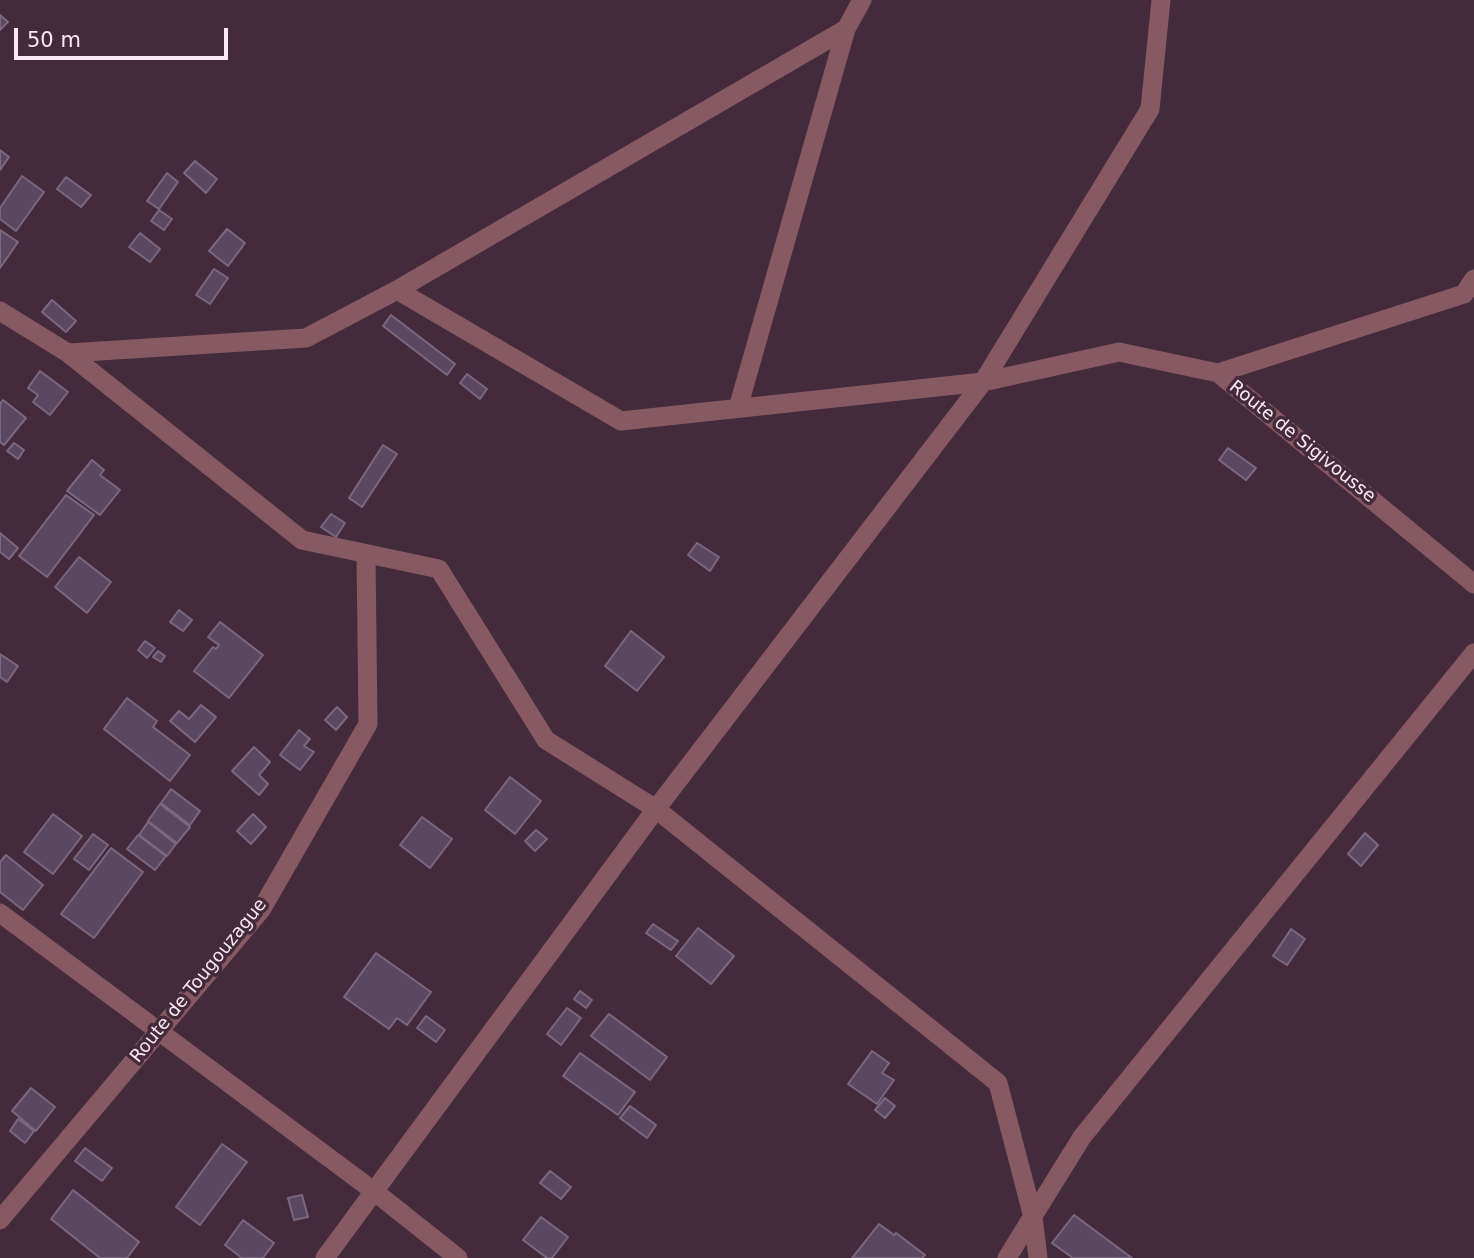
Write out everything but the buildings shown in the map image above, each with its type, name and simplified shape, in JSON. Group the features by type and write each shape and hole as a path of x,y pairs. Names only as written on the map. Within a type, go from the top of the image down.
{"street":[{"path":"738,408 846,29 862,0"},
{"path":"325,1258 656,809 983,382 1150,109 1161,0"},
{"path":"68,354 306,338 397,290 846,29"},
{"path":"1218,373 1464,295 1474,279"},
{"name":"Route de Sigivousse","path":"397,290 621,421 983,382 1119,352 1218,373 1474,584"},
{"path":"0,311 68,354 302,540 439,569 546,740 656,809 998,1083 1033,1217 1038,1258"},
{"name":"Route de Tougouzague","path":"0,1220 261,910 368,724 366,554"},
{"path":"1007,1258 1082,1137 1474,653"},
{"path":"0,913 375,1192 458,1258"}]}
